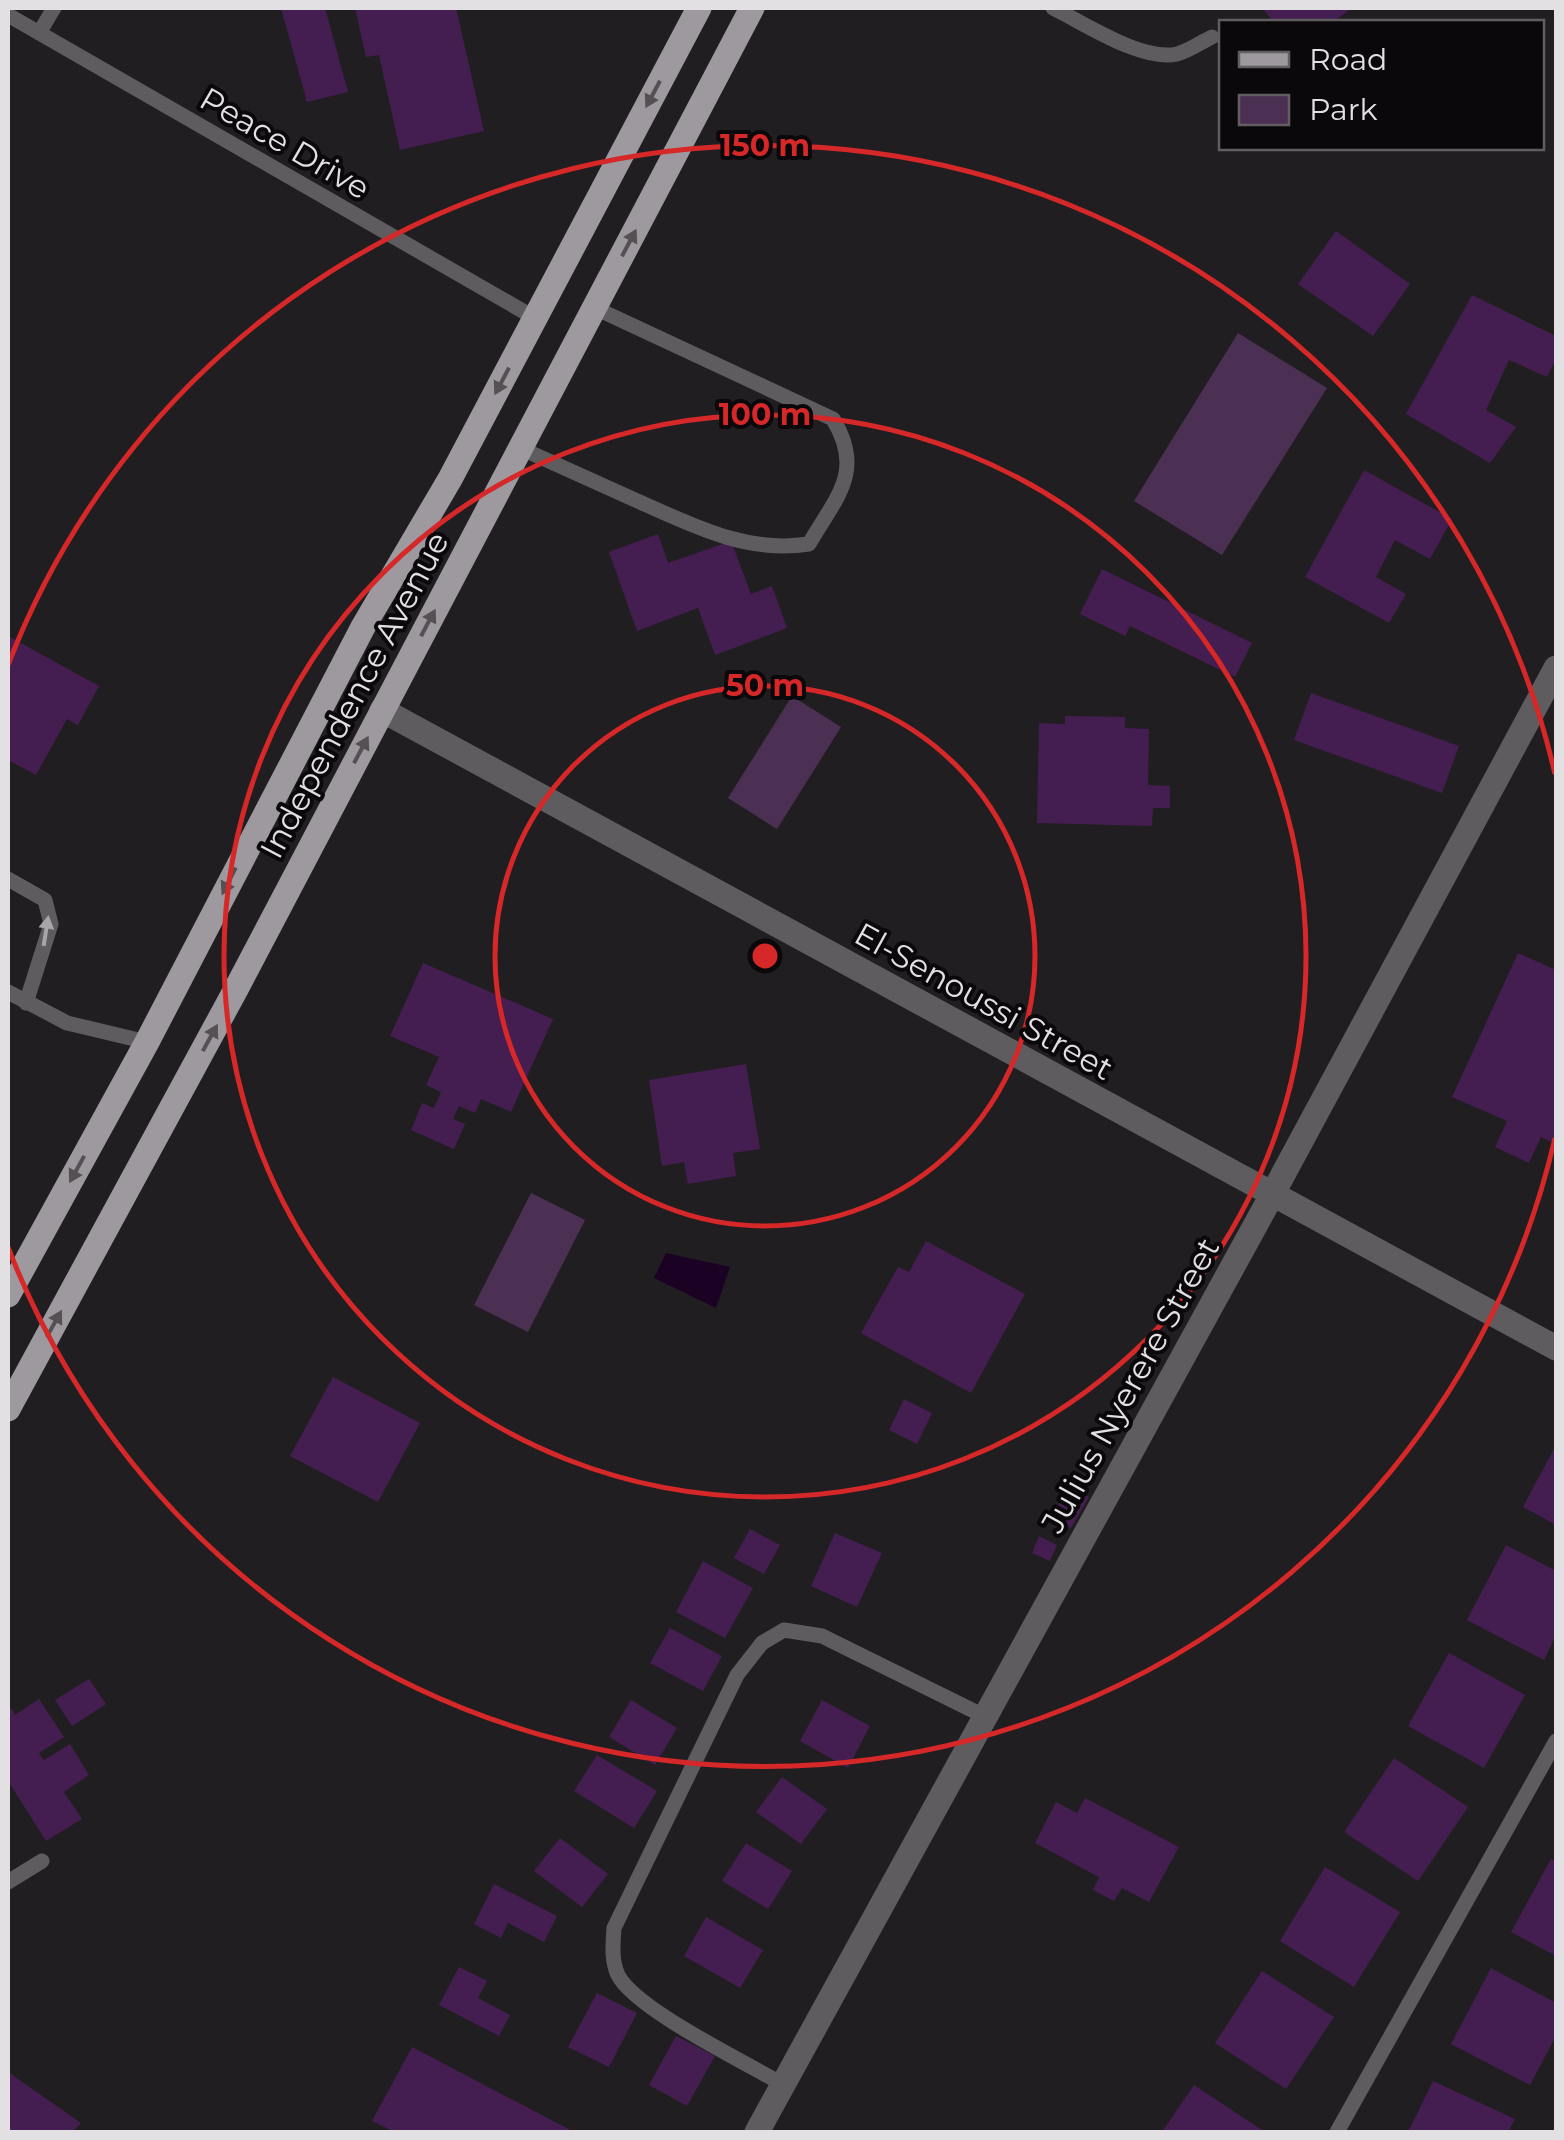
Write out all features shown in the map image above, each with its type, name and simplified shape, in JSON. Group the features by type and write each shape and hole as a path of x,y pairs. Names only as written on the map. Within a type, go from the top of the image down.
{"main road":[{"name":"Independence Avenue","path":"8,1294 147,1042 363,627 450,479 699,8"},
{"name":"Independence Avenue","path":"8,1409 235,991 752,8"}],"street":[{"name":"Julius Nyerere Street","path":"756,2132 1272,1195 1556,668"},
{"name":"El-Senoussi Street","path":"382,710 1556,1348"}],"lane":[{"path":"39,33 54,8"},
{"path":"1053,8 1143,52 1179,53 1212,36"},
{"name":"Peace Drive","path":"8,15 535,318"},
{"path":"520,448 703,530 745,544 781,549 809,544 847,477 846,442 833,419 595,308"},
{"path":"8,880 45,900 50,924 26,1003"},
{"path":"8,992 67,1023 147,1042"},
{"path":"782,2084 640,2000 618,1975 612,1951 614,1928 737,1675 762,1643 784,1630 822,1636 984,1716"},
{"path":"1337,2132 1556,1740"},
{"path":"8,1882 42,1860"}],"green space":[{"path":"1238,333 1327,388 1222,555 1134,501"},
{"path":"792,696 841,727 777,829 728,798"},
{"path":"531,1193 585,1220 528,1332 474,1305"}],"shaded area":[{"path":"666,1253 730,1267 716,1308 654,1278"}],"building":[{"path":"281,8 325,8 348,92 307,102"},
{"path":"355,8 456,8 484,131 400,150 379,55 366,57"},
{"path":"1262,8 1352,8 1336,20 1272,20"},
{"path":"1336,231 1410,284 1373,336 1298,284"},
{"path":"1472,295 1556,336 1556,359 1547,377 1509,360 1486,410 1516,427 1490,463 1406,414"},
{"path":"1364,470 1452,519 1430,559 1395,540 1376,577 1406,594 1389,623 1305,577"},
{"path":"658,534 668,563 731,541 751,594 772,586 787,628 715,655 698,608 637,631 609,552"},
{"path":"1102,569 1252,643 1235,677 1130,626 1125,636 1080,614"},
{"path":"8,636 99,686 78,725 67,719 36,775 8,760"},
{"path":"1311,693 1459,746 1442,793 1294,740"},
{"path":"1065,716 1125,717 1125,728 1149,729 1148,785 1170,786 1170,808 1153,808 1152,826 1037,823 1039,723 1065,724"},
{"path":"1518,953 1556,970 1556,1144 1541,1137 1529,1163 1495,1147 1507,1121 1452,1097"},
{"path":"423,963 553,1019 511,1112 481,1099 475,1113 459,1106 453,1119 465,1124 454,1149 411,1130 422,1103 434,1108 441,1092 426,1085 439,1057 390,1036"},
{"path":"746,1064 760,1149 733,1153 736,1176 688,1184 684,1162 662,1166 649,1080"},
{"path":"926,1241 1025,1294 971,1393 861,1333 898,1267 909,1272"},
{"path":"333,1377 420,1423 378,1502 290,1456"},
{"path":"904,1399 932,1413 917,1444 889,1430"},
{"path":"1556,1445 1556,1525 1523,1507"},
{"path":"1069,1486 1089,1497 1071,1528 1051,1517"},
{"path":"750,1529 780,1545 764,1574 734,1558"},
{"path":"835,1533 882,1553 857,1607 811,1586"},
{"path":"1039,1536 1057,1545 1050,1561 1032,1553"},
{"path":"1506,1545 1556,1571 1556,1635 1544,1660 1467,1620"},
{"path":"703,1561 753,1588 725,1638 676,1612"},
{"path":"670,1628 722,1656 703,1691 650,1663"},
{"path":"1449,1653 1525,1695 1484,1768 1408,1726"},
{"path":"89,1679 106,1704 72,1726 55,1700"},
{"path":"39,1699 64,1737 39,1753 44,1760 70,1744 89,1775 64,1792 82,1819 46,1841 8,1781 8,1704 15,1715"},
{"path":"631,1700 677,1728 655,1765 609,1737"},
{"path":"822,1700 870,1726 848,1768 800,1741"},
{"path":"597,1755 657,1791 634,1828 574,1791"},
{"path":"1394,1758 1468,1807 1418,1881 1344,1832"},
{"path":"782,1777 827,1809 801,1844 756,1812"},
{"path":"1085,1798 1179,1847 1149,1902 1122,1888 1114,1901 1093,1890 1099,1877 1035,1843 1056,1802 1077,1813"},
{"path":"560,1838 608,1874 582,1907 534,1871"},
{"path":"746,1843 792,1871 768,1909 722,1881"},
{"path":"1551,1859 1556,1862 1556,1956 1511,1932"},
{"path":"1325,1867 1400,1912 1354,1987 1280,1941"},
{"path":"494,1884 557,1916 544,1942 508,1923 501,1938 474,1924"},
{"path":"706,1917 763,1950 740,1988 684,1956"},
{"path":"459,1967 487,1981 478,1998 510,2015 499,2036 439,2005"},
{"path":"1491,1968 1556,2003 1556,2036 1530,2085 1451,2044"},
{"path":"1262,1971 1334,2017 1286,2089 1215,2043"},
{"path":"597,1993 637,2013 609,2067 568,2047"},
{"path":"676,2036 715,2056 687,2106 649,2085"},
{"path":"412,2047 574,2132 395,2132 372,2121"},
{"path":"8,2072 81,2123 72,2132 8,2132"},
{"path":"1433,2081 1515,2119 1508,2132 1408,2132"},
{"path":"1194,2085 1265,2132 1162,2132"}]}
